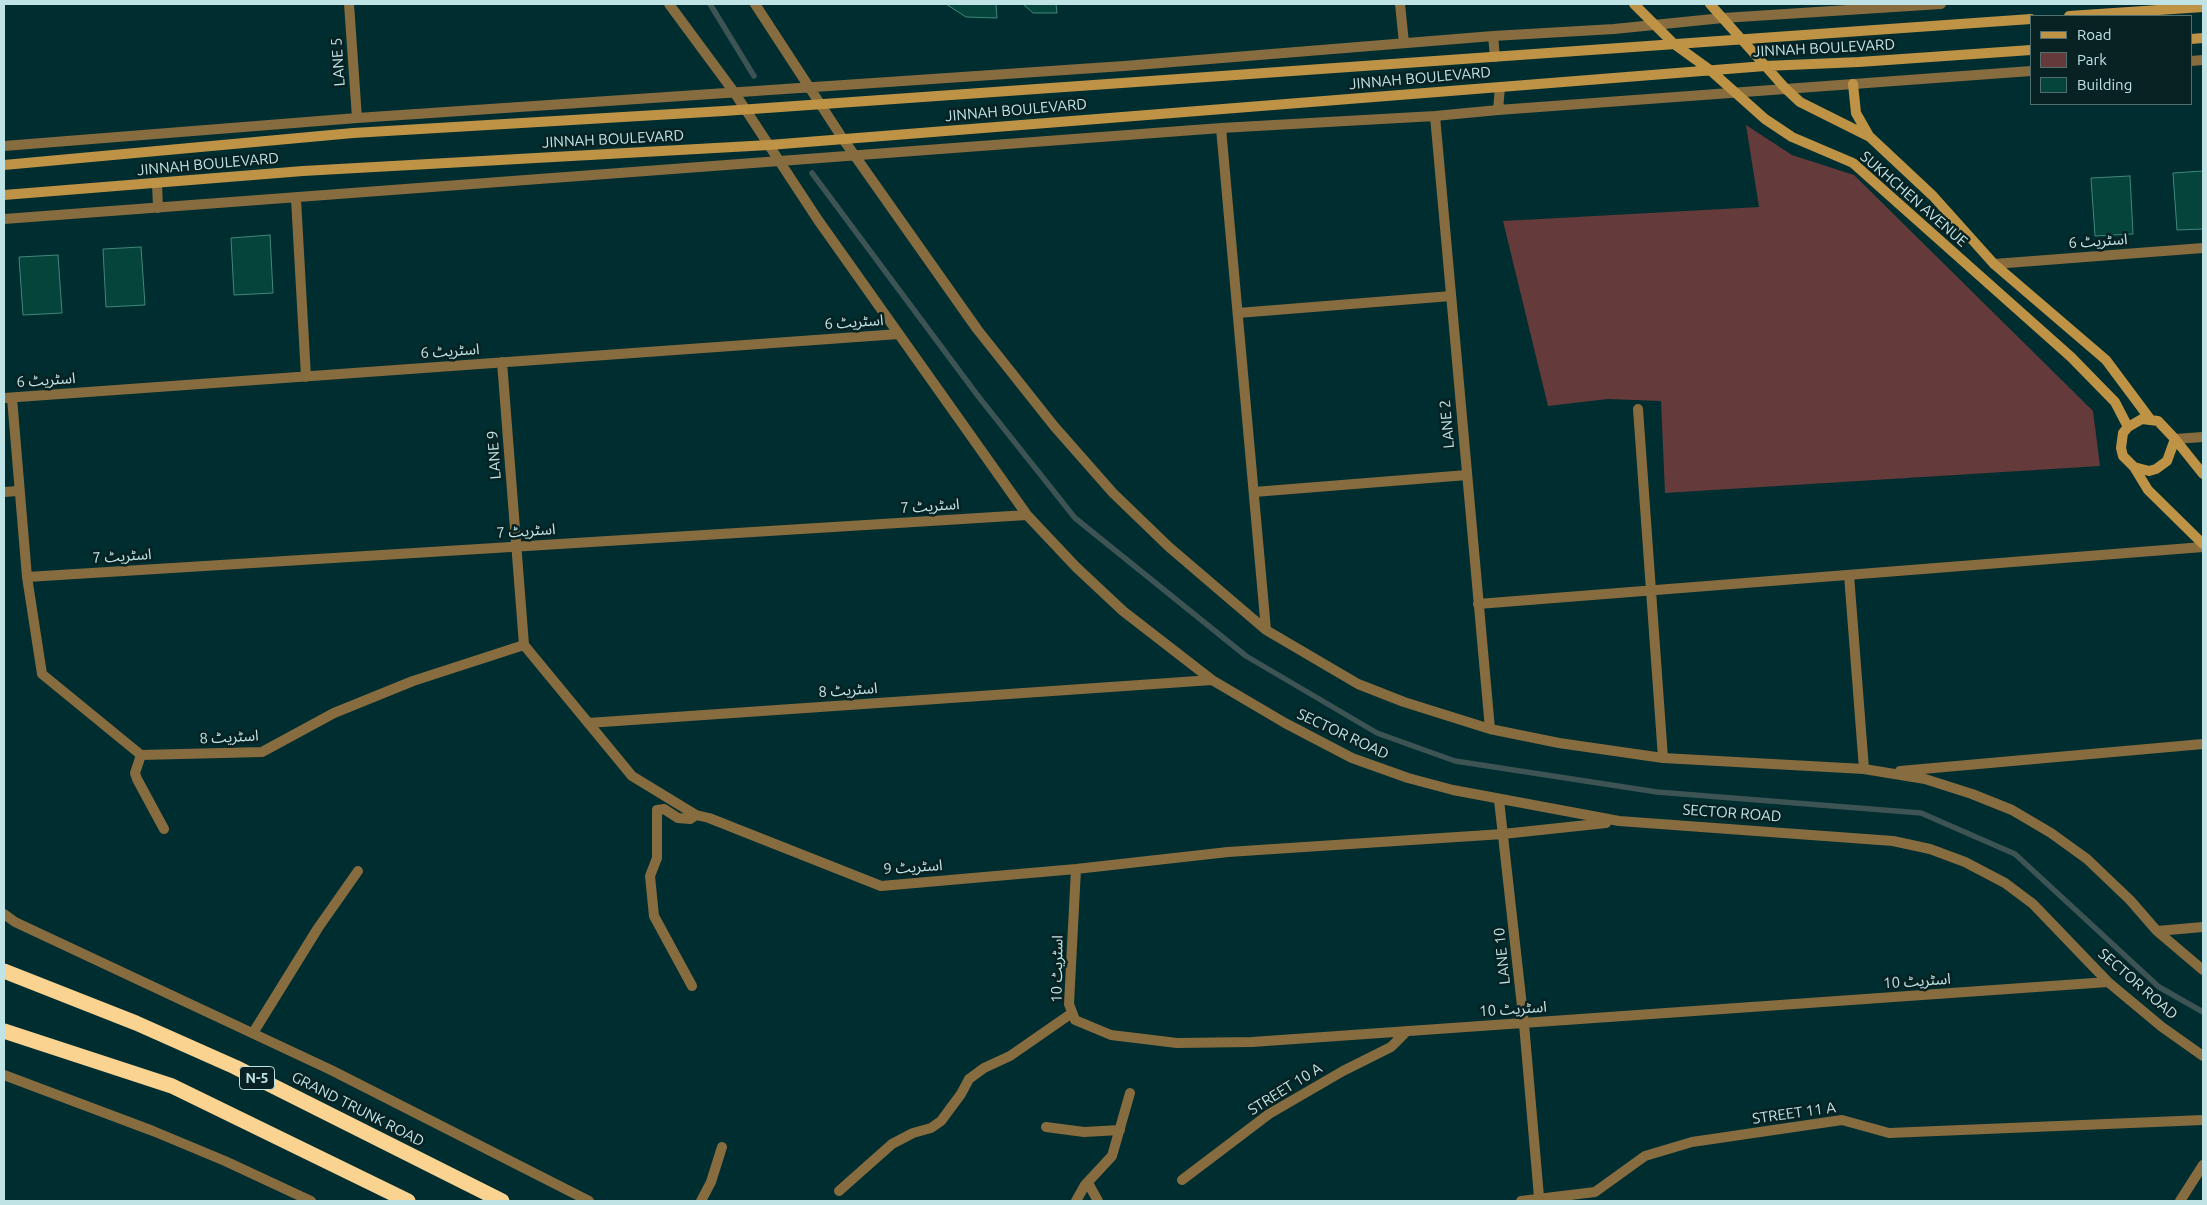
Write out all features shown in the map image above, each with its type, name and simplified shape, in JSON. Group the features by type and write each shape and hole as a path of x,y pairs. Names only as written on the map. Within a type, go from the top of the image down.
{"highway":[{"name":"GRAND TRUNK ROAD","path":"4,971 136,1024 235,1067 502,1201"},
{"path":"4,1031 172,1086 403,1200"}],"street":[{"name":"LANE 5","path":"349,4 357,118"},
{"name":"SECTOR ROAD","path":"669,4 734,92 899,334 1027,514 1076,567 1123,611 1212,680 1285,723 1352,758 1408,778 1499,800 1619,821 1893,841 1930,849 1965,862 2005,883 2033,904 2108,982 2162,1027 2203,1056"},
{"path":"755,4 843,139 977,329 1054,426 1113,493 1169,547 1266,630 1358,684 1404,702 1490,730 1560,743 1663,758 1864,769 1887,772 1925,779 1972,794 2012,810 2051,833 2087,859 2130,900 2157,931 2203,970"},
{"path":"1400,4 1404,43"},
{"name":"SUKHCHEN AVENUE","path":"1634,4 1674,44 1710,70 1765,119 1792,137 1853,163 2071,358 2115,402 2128,426"},
{"name":"SUKHCHEN AVENUE","path":"1710,4 1740,40 1800,102 1870,137 1933,196 1994,264 2106,360 2150,419 2165,426 2203,474"},
{"path":"4,146 357,118 1124,66 1898,5 1941,4"},
{"path":"2084,15 2203,7"},
{"name":"JINNAH BOULEVARD","path":"4,165 353,133 820,104 2030,19"},
{"path":"1492,36 1495,57"},
{"name":"JINNAH BOULEVARD","path":"4,195 303,170 769,145 1710,70 2030,50"},
{"path":"4,219 296,199 779,160 1221,128 1435,116 1785,88 2030,72"},
{"path":"1853,84 1856,112 1870,137"},
{"path":"1498,110 1500,87"},
{"name":"LANE 2","path":"1435,116 1490,730"},
{"path":"1221,128 1266,630"},
{"path":"152,135 154,152"},
{"path":"157,183 158,208"},
{"path":"296,199 306,377"},
{"name":"اسٹریٹ 6","path":"1994,264 2203,248"},
{"path":"1238,313 1451,296"},
{"name":"اسٹریٹ 6","path":"8,398 899,334"},
{"name":"LANE 9","path":"502,362 515,546"},
{"path":"8,398 27,577 42,674 141,755 135,773 164,829"},
{"path":"1638,409 1663,758"},
{"path":"2150,419 2142,419 2128,426 2121,440 2123,456 2134,467 2148,490 2203,546"},
{"path":"2134,467 2149,470 2162,466 2170,455 2176,439 2203,437"},
{"path":"1254,492 1467,475"},
{"path":"4,492 18,491"},
{"name":"اسٹریٹ 7","path":"27,577 1027,514"},
{"path":"515,546 524,645 588,723"},
{"path":"1478,604 2203,546"},
{"path":"1849,575 1864,769"},
{"name":"اسٹریٹ 8","path":"141,755 262,752 334,714 413,681 524,645"},
{"name":"اسٹریٹ 8","path":"588,723 1212,680"},
{"name":"اسٹریٹ 9","path":"588,723 632,776 696,815 727,825 880,886 1076,869 1228,852 1503,834 1619,821"},
{"path":"1887,772 2203,744"},
{"name":"LANE 10","path":"1499,800 1524,1024 1539,1198"},
{"path":"692,986 654,916 650,876 657,858 657,810 664,809 678,818 690,819 696,815"},
{"name":"اسٹریٹ 10","path":"1076,869 1069,1004 1076,1020 1111,1035 1177,1043 1252,1042 2108,982"},
{"path":"253,1033 318,928 358,872"},
{"path":"4,914 15,922 331,1070 589,1201"},
{"path":"2157,931 2203,926"},
{"path":"839,1191 892,1144 913,1133 932,1128 941,1121 962,1094 969,1079 984,1068 1010,1056 1072,1013"},
{"name":"STREET 10 A","path":"1182,1180 1269,1114 1343,1071 1391,1047 1407,1031"},
{"path":"4,1075 153,1131 225,1161 312,1201"},
{"path":"1076,1201 1088,1182 1112,1156 1130,1094"},
{"name":"STREET 11 A","path":"1521,1201 1596,1192 1645,1156 1692,1142 1842,1120 1889,1133 2203,1120"},
{"path":"1046,1127 1084,1132 1120,1130"},
{"path":"701,1201 711,1182 722,1147"},
{"path":"2180,1201 2203,1165"},
{"path":"1088,1182 1098,1201"}],"green space":[{"path":"1746,125 1792,155 1854,175 2093,411 2100,466 1665,493 1661,401 1608,399 1548,406 1503,221 1759,207"}],"building":[{"path":"946,4 996,4 997,18 966,17"},
{"path":"1023,4 1056,4 1057,13 1033,13"},
{"path":"2203,171 2203,229 2177,230 2173,173"},
{"path":"2130,176 2133,234 2095,236 2091,178"},
{"path":"270,235 273,293 234,295 231,238"},
{"path":"141,247 145,305 106,307 103,249"},
{"path":"58,255 62,313 23,315 19,257"}],"waterway":[{"path":"710,4 754,76"},
{"path":"812,173 978,396 1075,518 1246,656 1377,733 1455,761 1657,792 1921,813 2015,854 2159,987 2203,1012"}]}
